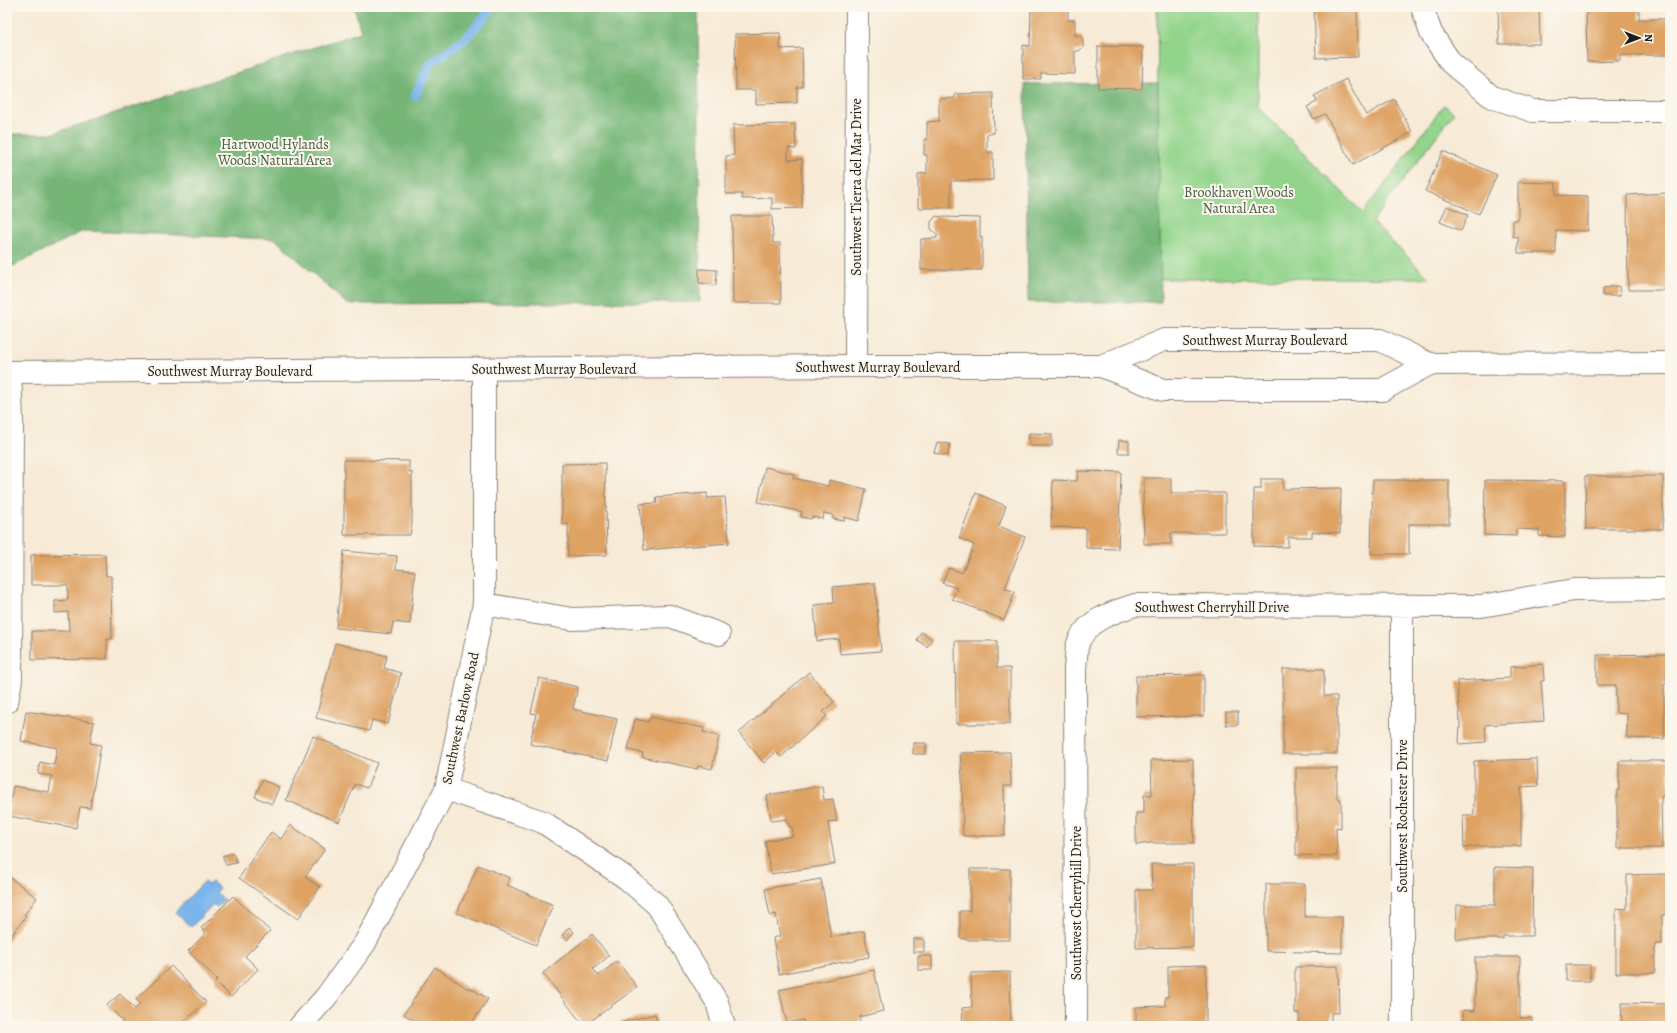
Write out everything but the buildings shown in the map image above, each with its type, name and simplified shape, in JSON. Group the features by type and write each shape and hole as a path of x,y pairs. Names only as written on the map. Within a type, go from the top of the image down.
{"street":[{"name":"Southwest Tierra del Mar Drive","path":"856,366 857,7"},
{"path":"1422,7 1431,33 1451,63 1492,97 1532,111 1670,111"},
{"name":"Southwest Murray Boulevard","path":"1101,366 1164,340 1380,340 1430,364 1670,363"},
{"name":"Southwest Murray Boulevard","path":"8,372 484,370 856,366 1101,366 1163,390 1382,390 1430,364"},
{"name":"Southwest Barlow Road","path":"300,1026 326,997 366,942 446,789 484,604 484,370"},
{"path":"7,702 11,680 12,421 8,372"},
{"name":"Southwest Cherryhill Drive","path":"1076,1026 1075,668 1077,645 1087,629 1108,614 1135,605 1402,607 1481,606 1574,590 1670,589"},
{"path":"484,604 572,619 670,616 719,634"},
{"name":"Southwest Rochester Drive","path":"1402,607 1402,1026"},
{"path":"446,789 543,822 626,878 656,905 717,1002 724,1026"}],"green space":[{"name":"Hartwood Hylands Woods Natural Area","path":"354,7 698,7 700,302 347,304 275,239 83,231 7,269 7,134 51,134 361,32"},
{"name":"Brookhaven Woods Natural Area","path":"1157,7 1258,7 1258,107 1363,213 1444,105 1454,113 1372,222 1429,278 1160,279"},
{"path":"1158,83 1161,302 1028,302 1025,84"}],"water":[{"path":"204,882 208,885 212,882 219,888 216,892 224,900 217,907 213,904 191,927 175,912"}],"waterway":[{"path":"415,96 430,64 466,38 493,7"}]}
